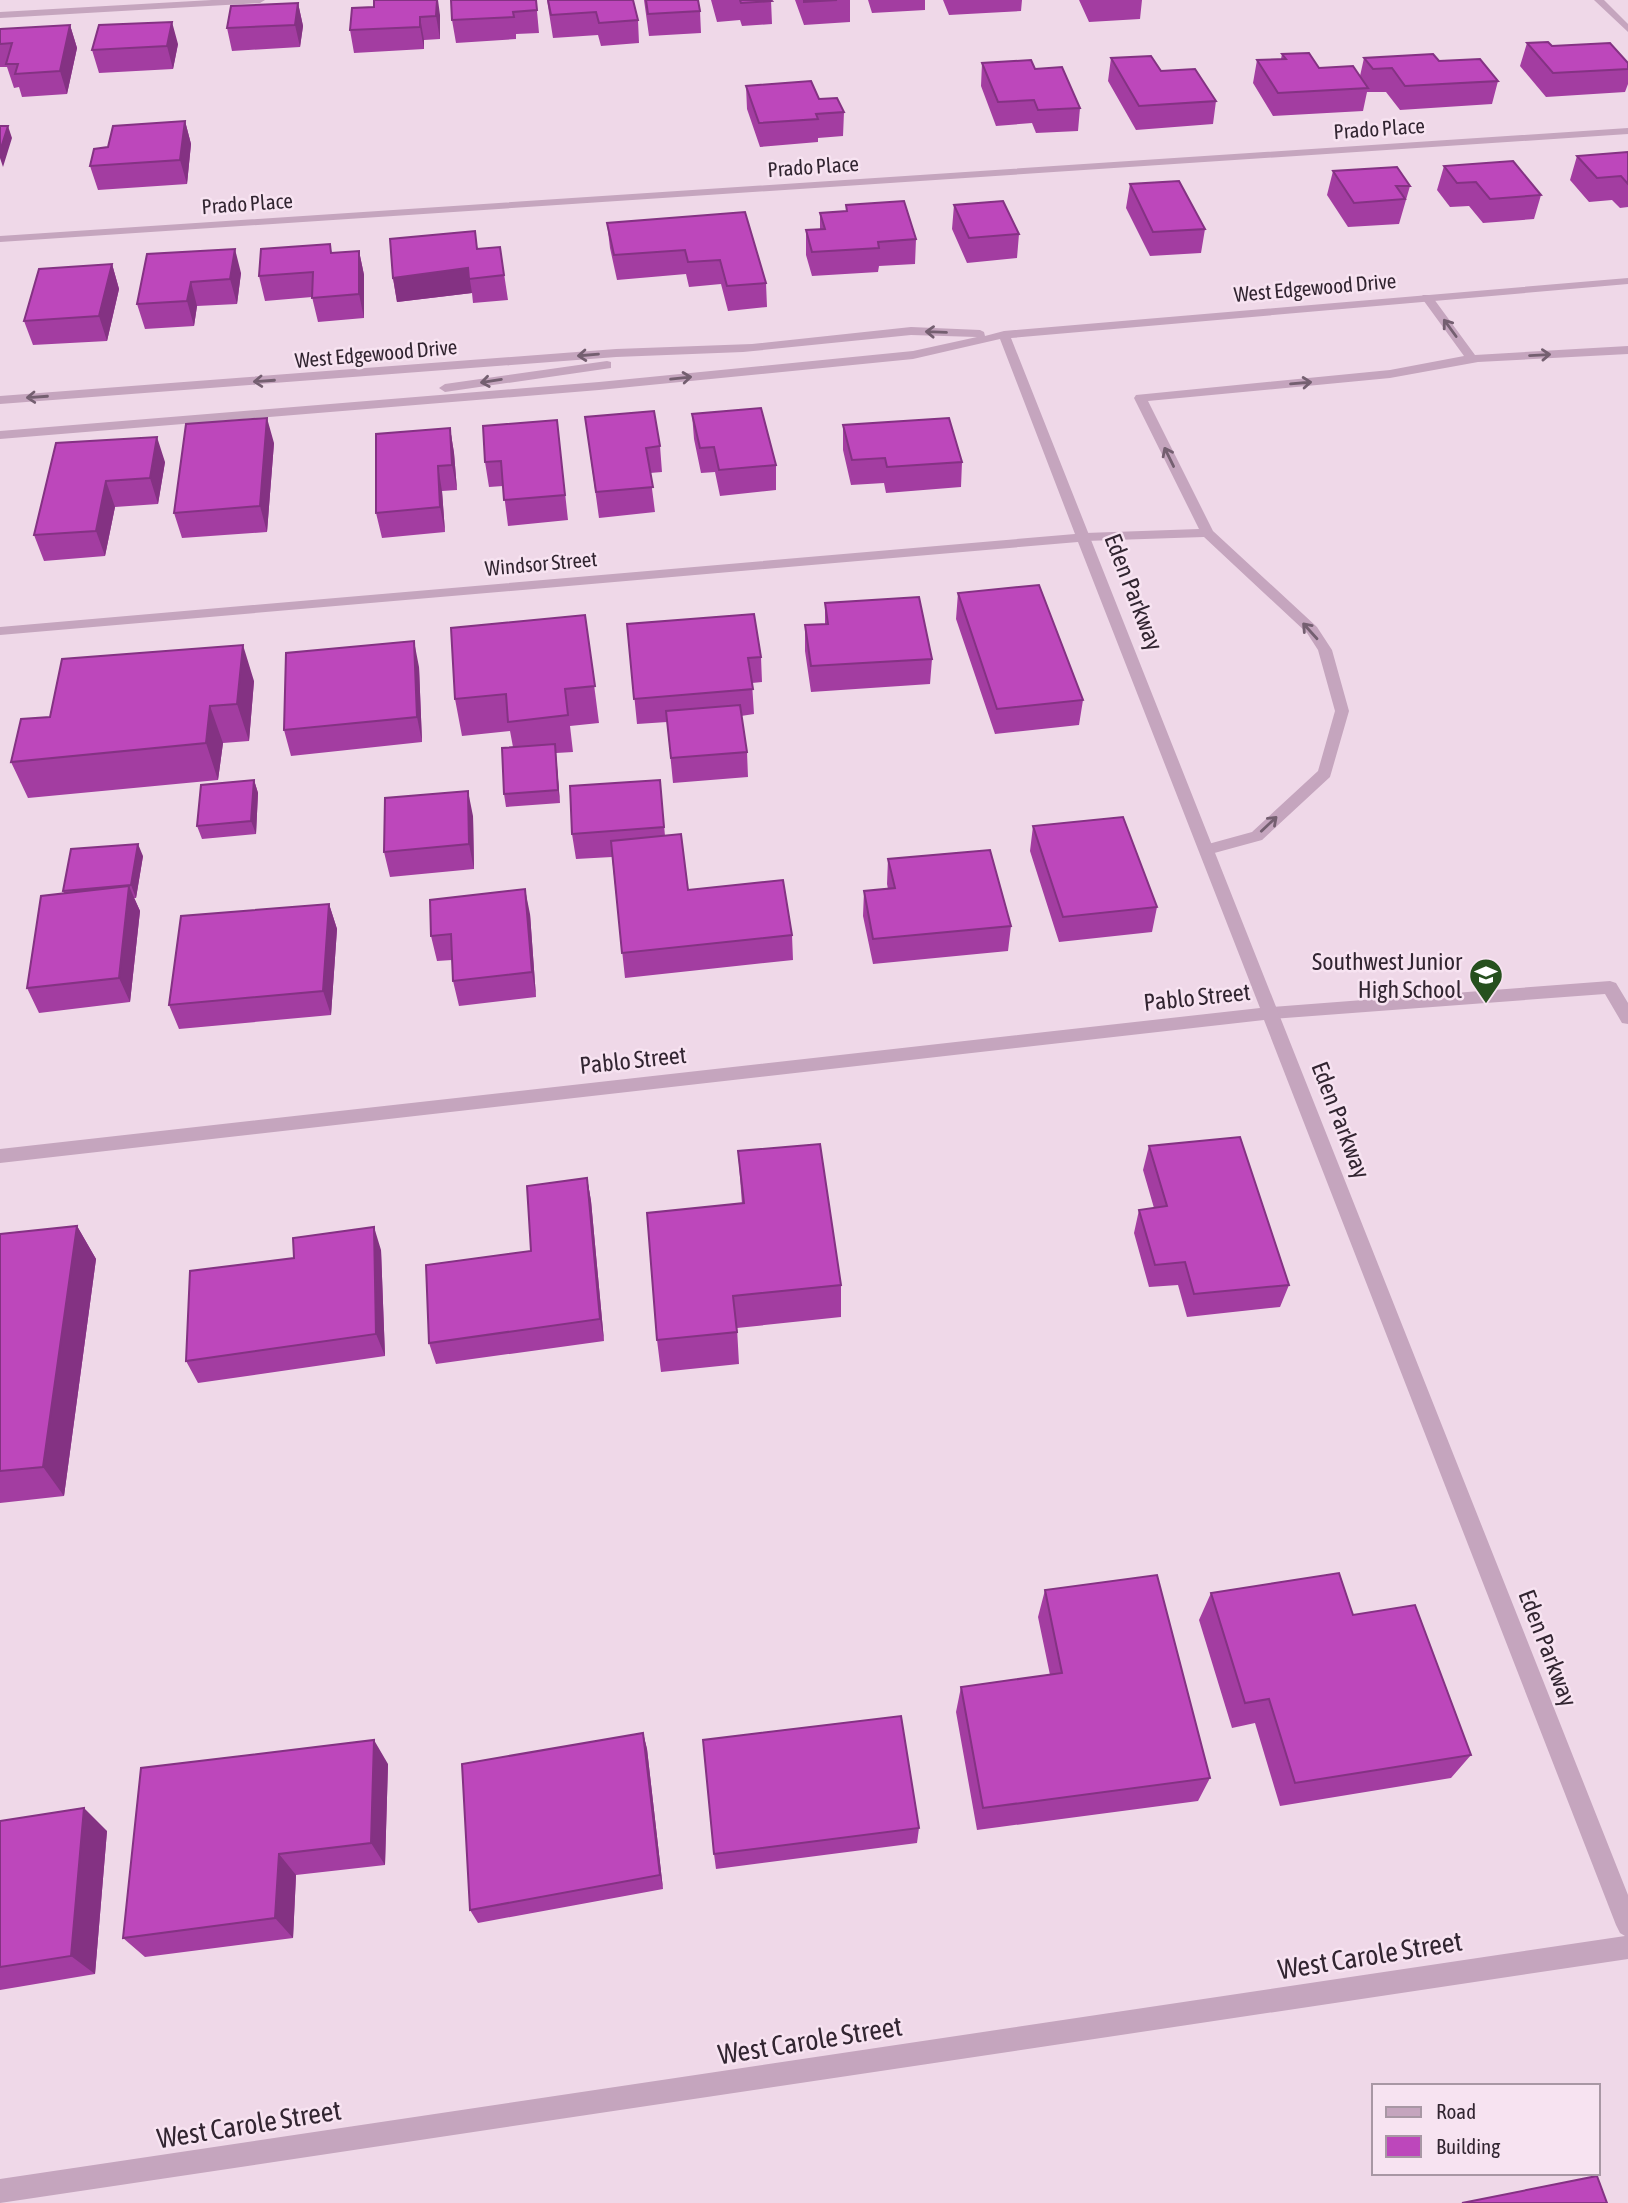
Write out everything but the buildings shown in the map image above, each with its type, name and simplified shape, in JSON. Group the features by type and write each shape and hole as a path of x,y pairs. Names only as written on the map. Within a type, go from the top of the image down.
{"street":[{"path":"0,15 260,0"},
{"path":"1599,0 1628,29"},
{"name":"Prado Place","path":"0,239 1628,131"},
{"name":"West Edgewood Drive","path":"0,435 612,385 913,355 1004,335 1628,281"},
{"path":"1427,298 1472,359"},
{"name":"West Edgewood Drive","path":"296,410 546,372 754,347 911,331 1004,335"},
{"name":"Eden Parkway","path":"1004,335 1628,1925"},
{"name":"West Edgewood Drive","path":"0,400 616,353 754,347"},
{"path":"1208,850 1257,836 1325,773 1342,711 1325,650 1312,630 1207,533 1140,398 1390,374 1424,364 1472,359 1628,350"},
{"name":"Windsor Street","path":"0,631 1085,537 1207,533"},
{"name":"Pablo Street","path":"0,1156 1272,1013 1610,987 1628,1018"},
{"name":"West Carole Street","path":"0,2192 1628,1947"}],"place":[{"name":"Southwest Junior High School","path":"1486,1005"}]}
